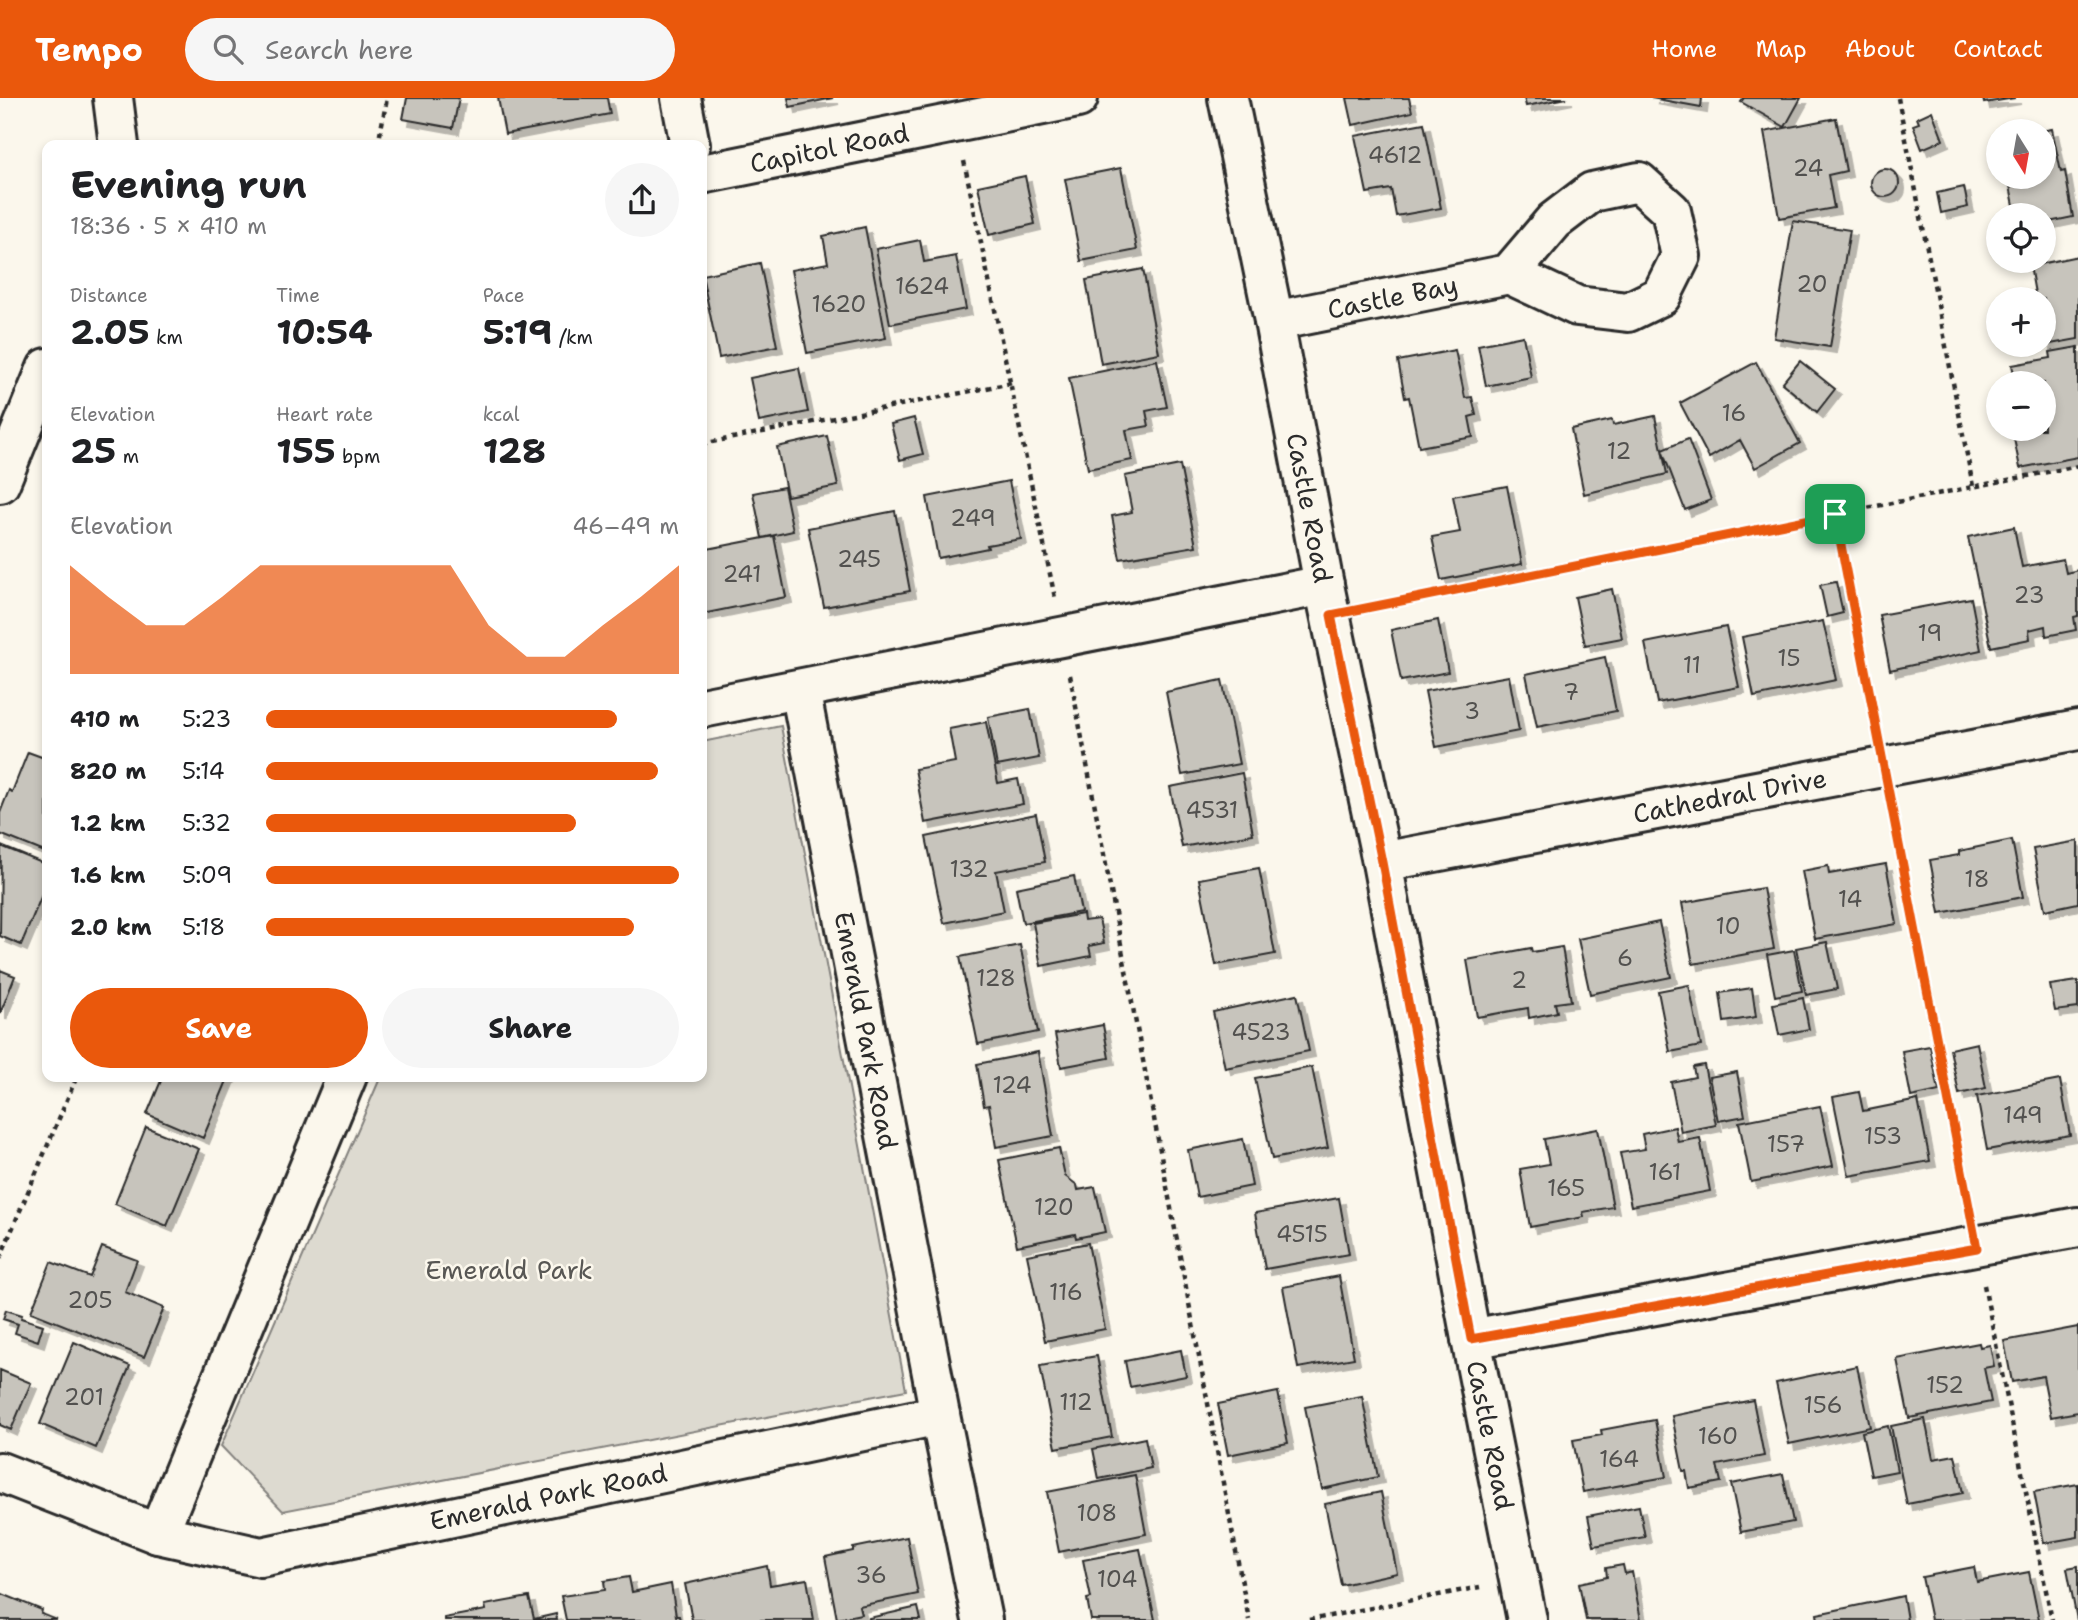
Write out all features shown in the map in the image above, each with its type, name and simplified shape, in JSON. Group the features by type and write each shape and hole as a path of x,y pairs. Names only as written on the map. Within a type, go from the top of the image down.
{"street":[{"path":"113,98 118,140"},
{"path":"681,98 689,140"},
{"name":"Capitol Road","path":"707,173 1078,98"},
{"name":"Castle Road","path":"1228,98 1382,862 1471,1339 1527,1620"},
{"name":"Castle Bay","path":"1274,321 1509,274"},
{"path":"0,483 42,380"},
{"path":"707,707 1063,638 1328,600"},
{"name":"Emerald Park Road","path":"800,689 982,1620"},
{"name":"Cathedral Drive","path":"1382,862 2078,730"},
{"path":"158,1534 345,1082"},
{"path":"1471,1339 1977,1248 2078,1227"},
{"name":"Emerald Park Road","path":"0,1472 158,1534 261,1557 940,1415"}],"path":[{"path":"379,140 387,98"},
{"path":"1898,98 1973,486"},
{"path":"956,123 1063,638 1249,1620"},
{"path":"707,443 1012,383"},
{"path":"1328,600 1835,514 2078,466"},
{"path":"1835,514 2052,1620"},
{"path":"0,1258 74,1082"},
{"path":"1309,1620 1519,1580"}],"green space":[{"name":"Emerald Park","path":"781,726 906,1390 283,1511 221,1446 378,1082 707,1082 707,741"}],"building":[{"path":"407,98 459,98 453,128 403,119"},
{"path":"498,98 607,98 610,114 505,134"},
{"path":"788,98 833,98 790,107"},
{"path":"1347,98 1409,98 1412,112 1353,125"},
{"path":"1524,98 1567,98 1526,106"},
{"path":"1651,98 1702,98 1701,107"},
{"path":"1744,98 1801,98 1785,127 1741,102"},
{"path":"1983,98 2015,98 1984,103"},
{"path":"1932,111 1943,140 1922,149 1913,125 1919,123 1917,118"},
{"path":"1836,118 1846,171 1828,175 1834,208 1779,218 1764,132"},
{"path":"1424,123 1441,208 1396,216 1391,189 1367,193 1355,136"},
{"path":"2056,148 2061,172 2065,171 2073,217 2056,221 2056,203 2014,203 2011,189 2056,189"},
{"path":"1121,168 1137,250 1081,261 1065,179"},
{"path":"1885,169 1895,173 1899,183 1895,193 1885,197 1875,193 1871,183 1875,173"},
{"path":"1025,176 1035,224 989,235 978,186"},
{"path":"1964,187 1968,207 1941,213 1937,193"},
{"path":"1793,221 1850,230 1830,347 1774,338"},
{"path":"865,227 886,338 807,353 791,270 828,263 823,236"},
{"path":"920,240 924,262 956,256 966,309 890,324 876,249"},
{"path":"2078,256 2078,339 2056,343 2056,287 2034,287 2031,273 2056,273 2056,261"},
{"path":"760,263 777,346 719,358 707,299 707,274"},
{"path":"1143,269 1159,353 1101,364 1086,280"},
{"path":"1523,336 1531,377 1486,386 1478,345"},
{"path":"2078,347 2078,457 2020,468 2014,441 2056,441 2056,371 2013,371 2012,365 2056,357 2056,351"},
{"path":"1455,350 1465,398 1472,397 1476,415 1469,417 1473,437 1419,447 1409,397 1405,398 1398,361"},
{"path":"1157,360 1167,407 1146,411 1149,426 1126,430 1132,460 1088,469 1069,378"},
{"path":"1800,361 1835,389 1817,412 1782,383"},
{"path":"1756,362 1800,443 1755,468 1740,440 1709,458 1680,403"},
{"path":"799,368 808,412 759,422 750,378"},
{"path":"1655,416 1667,474 1584,494 1571,429 1612,420 1613,425"},
{"path":"914,418 923,454 900,460 891,424"},
{"path":"827,436 838,486 787,496 777,447"},
{"path":"1688,439 1711,500 1685,510 1662,450"},
{"path":"1180,465 1196,546 1120,559 1112,516 1132,512 1125,476"},
{"path":"1009,481 1021,539 938,558 927,497"},
{"path":"1507,486 1522,564 1441,580 1432,537 1460,532 1453,496"},
{"path":"784,487 793,531 762,538 753,493"},
{"path":"895,511 910,591 824,607 808,528"},
{"path":"2014,527 2022,567 2063,559 2066,573 2078,570 2078,616 2074,617 2076,630 2046,636 2045,626 2029,630 2030,639 1991,647 1968,537"},
{"path":"774,536 786,597 707,613 707,549"},
{"path":"1836,582 1843,613 1827,617 1820,585"},
{"path":"1612,589 1622,638 1585,645 1575,597"},
{"path":"1971,598 1981,650 1890,670 1879,615"},
{"path":"1438,620 1448,672 1401,681 1391,630"},
{"path":"1823,621 1836,680 1754,697 1742,637"},
{"path":"1726,627 1739,687 1657,703 1645,643"},
{"path":"1605,657 1616,711 1537,727 1526,674"},
{"path":"1509,676 1519,731 1436,747 1425,691"},
{"path":"1222,680 1239,764 1182,775 1166,692"},
{"path":"1030,709 1039,758 997,766 988,717"},
{"path":"986,722 998,783 1018,779 1023,804 925,823 915,769 955,762 949,729"},
{"path":"28,752 42,757 42,851 0,834 0,813 9,790 12,792"},
{"path":"1242,773 1253,834 1182,847 1170,787"},
{"path":"1036,814 1045,862 996,871 1004,911 944,923 926,837"},
{"path":"2012,840 2023,897 1940,913 1930,860"},
{"path":"2078,841 2078,903 2045,910 2033,849"},
{"path":"1,846 42,863 42,895 21,945 0,936"},
{"path":"1886,864 1897,924 1815,939 1802,871 1828,866 1829,874"},
{"path":"1259,868 1275,954 1216,965 1199,879"},
{"path":"1074,876 1081,912 1023,923 1016,888"},
{"path":"1763,888 1774,949 1693,964 1682,903"},
{"path":"1083,914 1084,921 1099,919 1104,943 1089,946 1091,956 1041,966 1033,923"},
{"path":"1659,922 1671,977 1590,994 1578,939"},
{"path":"1827,942 1837,989 1806,995 1796,948"},
{"path":"1020,945 1038,1032 978,1044 960,957"},
{"path":"1562,947 1571,1001 1555,1003 1557,1012 1529,1018 1528,1008 1477,1017 1467,960 1531,948 1532,952"},
{"path":"1794,950 1802,991 1775,996 1767,955"},
{"path":"0,970 15,976 0,1014"},
{"path":"2078,981 2078,1008 2055,1011 2050,985"},
{"path":"1689,985 1701,1046 1670,1052 1658,991"},
{"path":"1752,988 1756,1017 1724,1022 1720,993"},
{"path":"1297,994 1309,1051 1225,1068 1213,1012"},
{"path":"1803,998 1809,1029 1779,1035 1773,1004"},
{"path":"1103,1025 1109,1058 1061,1067 1055,1034"},
{"path":"1977,1043 1986,1088 1959,1094 1950,1049"},
{"path":"1930,1046 1939,1091 1911,1097 1902,1051"},
{"path":"1038,1052 1053,1136 996,1147 989,1105 984,1106 977,1064"},
{"path":"1704,1065 1716,1125 1681,1132 1671,1082 1695,1077 1693,1067"},
{"path":"1312,1067 1328,1148 1272,1159 1255,1078"},
{"path":"1737,1072 1745,1116 1718,1121 1709,1077"},
{"path":"2060,1080 2070,1135 1987,1150 1977,1096"},
{"path":"160,1082 226,1082 203,1138 147,1114"},
{"path":"1859,1092 1863,1111 1918,1100 1930,1161 1849,1176 1833,1097"},
{"path":"1820,1106 1833,1166 1751,1182 1739,1122"},
{"path":"146,1127 199,1149 167,1226 115,1204"},
{"path":"1675,1127 1678,1142 1700,1138 1710,1191 1631,1206 1620,1153 1645,1149 1642,1134"},
{"path":"1598,1129 1613,1207 1583,1212 1584,1217 1530,1227 1520,1169 1549,1164 1544,1139"},
{"path":"1243,1139 1252,1186 1197,1197 1188,1150"},
{"path":"1059,1148 1065,1176 1077,1185 1078,1190 1095,1187 1105,1232 1076,1238 1075,1234 1017,1246 999,1160"},
{"path":"1339,1198 1349,1254 1265,1269 1255,1213"},
{"path":"1088,1243 1105,1329 1045,1341 1027,1255"},
{"path":"102,1247 137,1260 125,1292 164,1308 144,1357 31,1312 51,1262 90,1277"},
{"path":"1339,1276 1354,1358 1298,1368 1283,1287"},
{"path":"6,1310 43,1325 38,1341 15,1333 18,1324 3,1319"},
{"path":"2078,1327 2078,1412 2051,1417 2043,1376 2012,1382 2004,1341"},
{"path":"74,1342 130,1366 96,1448 40,1424"},
{"path":"1979,1343 1980,1347 1990,1345 1994,1366 1984,1368 1991,1402 1909,1418 1897,1359"},
{"path":"1181,1350 1186,1376 1130,1387 1125,1361"},
{"path":"1097,1356 1112,1437 1056,1448 1040,1366"},
{"path":"1857,1366 1870,1427 1789,1444 1776,1383"},
{"path":"0,1370 31,1383 11,1430 0,1425"},
{"path":"1278,1392 1288,1443 1228,1455 1218,1404"},
{"path":"1362,1396 1378,1477 1322,1489 1305,1407"},
{"path":"1753,1400 1764,1456 1717,1465 1721,1482 1689,1488 1672,1416"},
{"path":"1925,1419 1933,1459 1955,1455 1963,1493 1907,1504 1891,1426"},
{"path":"1655,1420 1666,1477 1583,1492 1573,1440 1602,1435 1601,1430"},
{"path":"1888,1426 1897,1471 1871,1476 1862,1432"},
{"path":"1145,1438 1151,1468 1099,1479 1093,1449"},
{"path":"1783,1474 1793,1522 1741,1532 1731,1484"},
{"path":"1135,1475 1146,1534 1059,1552 1047,1492"},
{"path":"2078,1484 2078,1537 2044,1543 2034,1492"},
{"path":"1381,1492 1397,1573 1341,1585 1325,1504"},
{"path":"1639,1506 1645,1537 1594,1546 1588,1516"},
{"path":"907,1537 918,1594 859,1606 861,1614 837,1619 825,1557 853,1551 853,1548"},
{"path":"1140,1549 1155,1620 1091,1620 1087,1599 1091,1598 1083,1560"},
{"path":"1623,1565 1625,1574 1632,1572 1641,1620 1586,1620 1579,1583 1607,1577 1606,1568"},
{"path":"767,1566 770,1585 807,1579 814,1620 692,1620 685,1584"},
{"path":"2078,1566 2078,1620 2077,1620 2067,1568"},
{"path":"1974,1567 1977,1582 2029,1572 2039,1620 1931,1620 1922,1577"},
{"path":"629,1577 632,1592 671,1584 676,1616 679,1616 680,1620 566,1620 561,1596 605,1590 604,1581"},
{"path":"0,1593 42,1610 41,1614 57,1620 0,1620"},
{"path":"1903,1596 1907,1620 1818,1620 1817,1614"},
{"path":"529,1597 534,1619 556,1614 557,1620 444,1620 486,1610 485,1605"},
{"path":"918,1607 921,1620 869,1620 869,1618"}],"route":[{"path":"1835,514 1977,1248 1471,1339 1382,862 1331,615 1835,514"}]}
